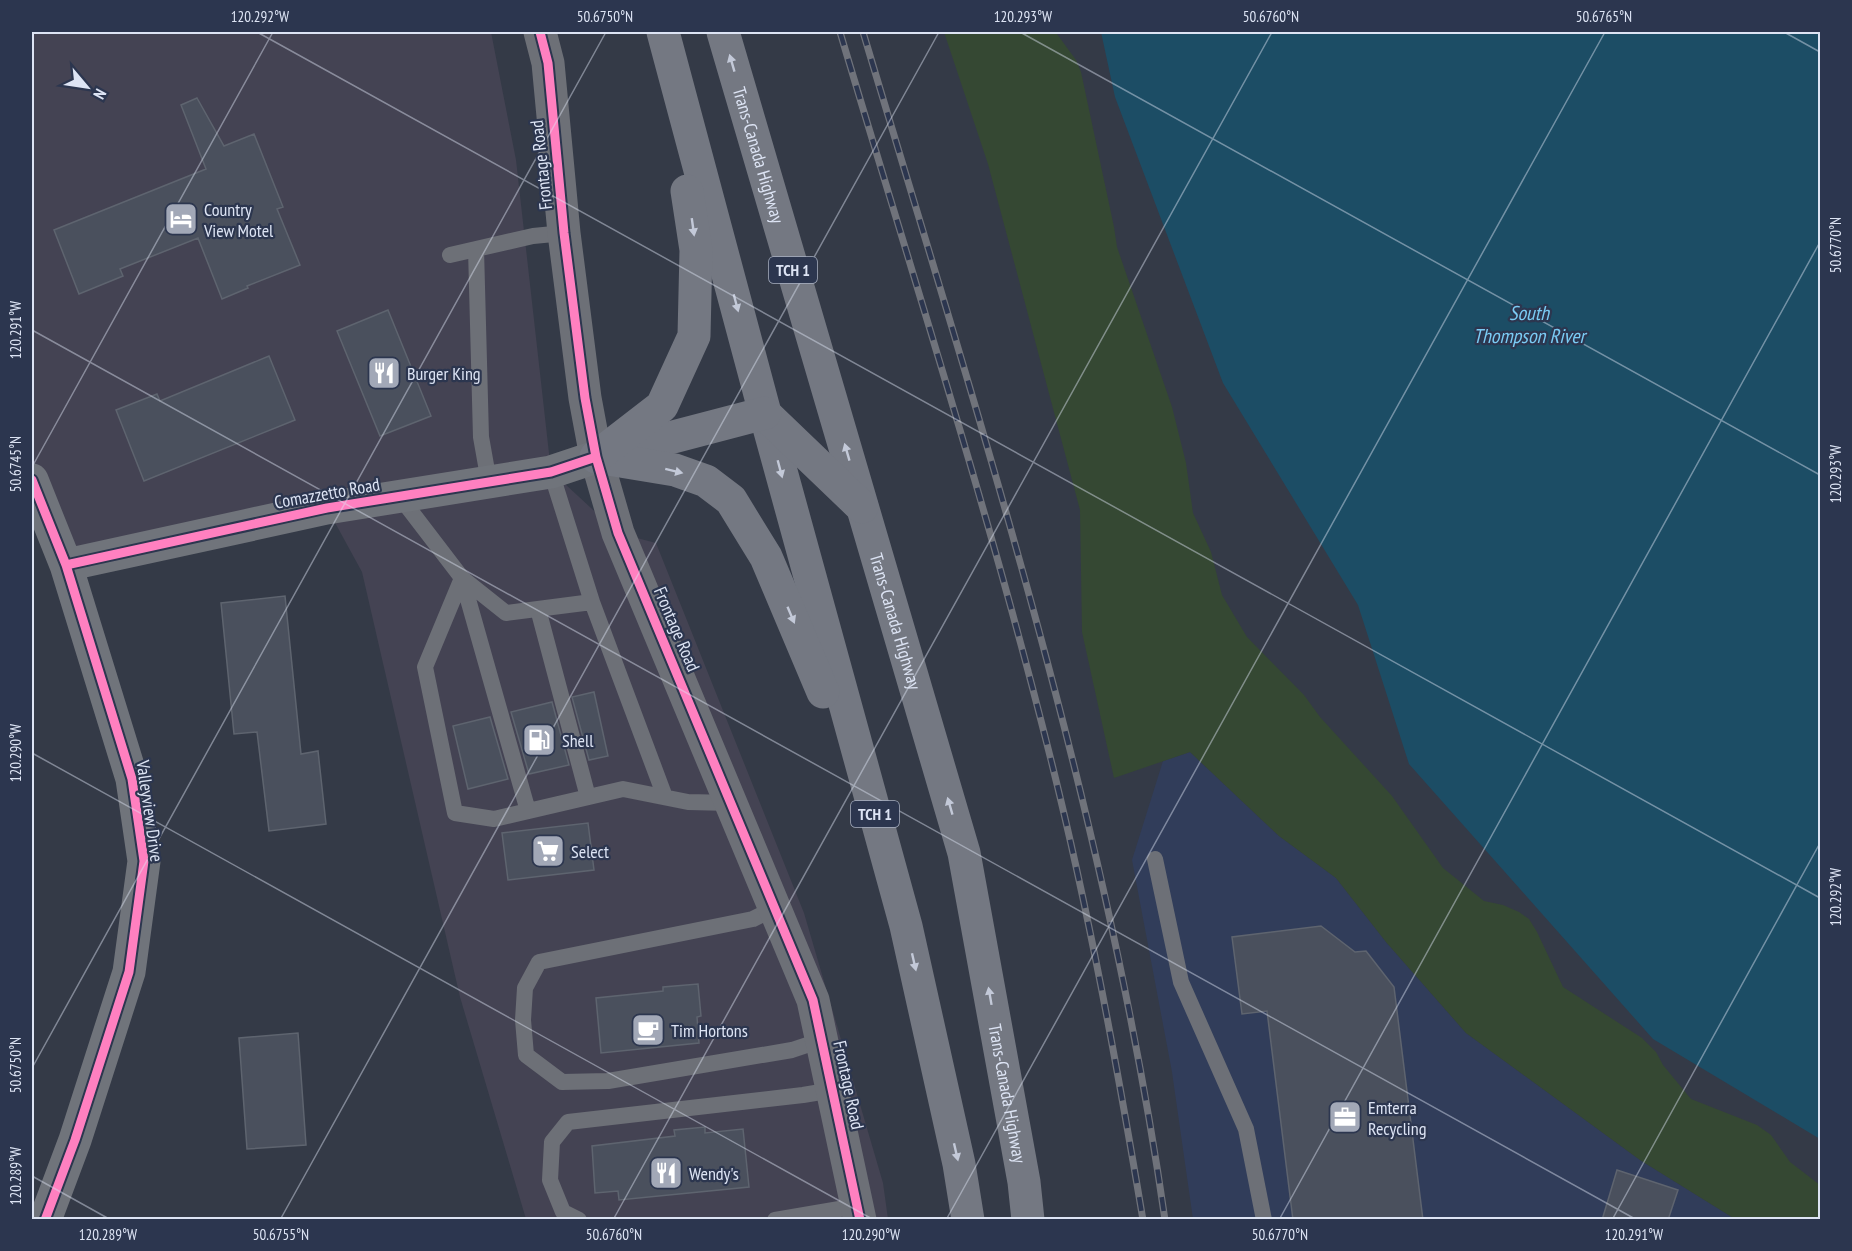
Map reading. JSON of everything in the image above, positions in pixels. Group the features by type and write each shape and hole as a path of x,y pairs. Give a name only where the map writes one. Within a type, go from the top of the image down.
{"highway":[{"name":"Trans-Canada Highway","path":"723,32 964,853 1024,1182 1028,1220"},
{"path":"596,457 662,406 694,336 696,250 666,38"},
{"name":"TCH 1","path":"666,38 765,413 906,926 959,1164 968,1220"},
{"path":"596,457 765,413 864,508"},
{"path":"596,457 675,470 706,481 731,500 766,557 820,682 906,926"}],"street":[{"name":"Frontage Road","path":"540,32 548,63 564,233 585,398 596,457 618,532 813,1000 858,1213"},
{"name":"Comazzetto Road","path":"66,565 327,507 551,472 596,457"},
{"name":"Valleyview Drive","path":"32,480 66,565 132,779 144,861 129,972 75,1140 45,1220"}],"lane":[{"path":"450,255 533,236 564,233"},
{"path":"476,249 481,437 489,482"},
{"path":"551,472 592,602 665,797"},
{"path":"400,496 462,578 506,613 592,602"},
{"path":"462,578 425,667 455,813 494,819 623,789 688,802 731,803"},
{"path":"462,578 528,811"},
{"path":"538,609 588,797"},
{"path":"1155,859 1181,982 1246,1129 1264,1220"},
{"path":"775,908 753,919 539,963 525,988 523,1020 526,1055 562,1082 608,1081 792,1050 822,1040"},
{"path":"579,1220 563,1212 550,1180 552,1142 568,1122 833,1090"},
{"path":"775,1220 858,1213"}],"shaded area":[{"path":"32,32 491,32 516,160 551,471 618,533 656,543 804,913 883,1183 888,1219 526,1219 460,997 362,572 327,508 66,565 32,480"},
{"path":"1190,752 1279,836 1336,878 1386,942 1466,1033 1640,1160 1735,1219 1193,1219 1172,1072 1132,860 1163,761"}],"green space":[{"path":"944,32 1058,32 1057,34 1076,60 1081,72 1117,247 1172,407 1186,463 1193,513 1211,552 1222,595 1247,637 1304,695 1320,717 1392,796 1443,868 1484,901 1503,905 1529,919 1563,987 1642,1038 1656,1052 1663,1065 1691,1099 1757,1125 1771,1135 1790,1162 1820,1185 1820,1219 1735,1219 1640,1160 1466,1033 1386,942 1336,878 1279,836 1190,752 1114,778 1082,632 1080,510 988,164"}],"water":[{"name":"South Thompson River","path":"1101,32 1820,32 1820,1139 1653,1039 1409,764 1358,605 1223,383 1115,97"}],"building":[{"name":"Country View Motel","path":"197,98 224,146 254,134 283,207 277,209 300,265 247,286 248,288 222,299 198,238 120,269 123,276 79,294 54,230 206,169 181,105"},
{"name":"Burger King","path":"388,310 431,416 380,436 337,331"},
{"path":"269,356 295,420 144,481 116,410 157,394 160,401"},
{"path":"285,596 301,754 318,751 326,824 269,831 257,732 234,734 221,603"},
{"path":"594,692 608,756 589,760 572,697"},
{"path":"552,702 569,765 529,774 511,712"},
{"path":"490,717 508,779 468,789 453,726"},
{"name":"Select","path":"588,823 594,870 508,880 502,833"},
{"name":"Emterra Recycling","path":"1321,926 1355,952 1366,951 1394,987 1423,1220 1293,1220 1267,1011 1242,1014 1232,937"},
{"name":"Tim Hortons","path":"698,984 701,1016 697,1017 699,1043 601,1053 596,998 663,991 663,987"},
{"path":"298,1033 306,1145 247,1149 239,1038"},
{"name":"Wendy's","path":"705,1127 705,1133 743,1129 749,1187 619,1200 618,1191 595,1193 592,1146 675,1136 674,1130"},
{"path":"1617,1170 1678,1190 1668,1220 1602,1220"}],"railway":[{"path":"840,32 950,395 1051,760 1102,989 1143,1220"},
{"path":"863,32 995,473 1075,769 1110,918 1140,1068 1165,1220"}],"cycle path":[{"path":"540,32 548,63 564,233 585,398 596,457 618,533 813,1000 860,1220"},
{"path":"66,565 327,508 551,472 596,457"},
{"path":"32,480 66,565 132,779 144,861 129,972 75,1140 45,1220"}],"place":[{"name":"Country View Motel","path":"181,219"},
{"name":"Burger King","path":"384,373"},
{"name":"Shell","path":"539,740"},
{"name":"Select","path":"548,851"},
{"name":"Tim Hortons","path":"648,1030"},
{"name":"Emterra Recycling","path":"1345,1117"},
{"name":"Wendy's","path":"666,1173"}]}
